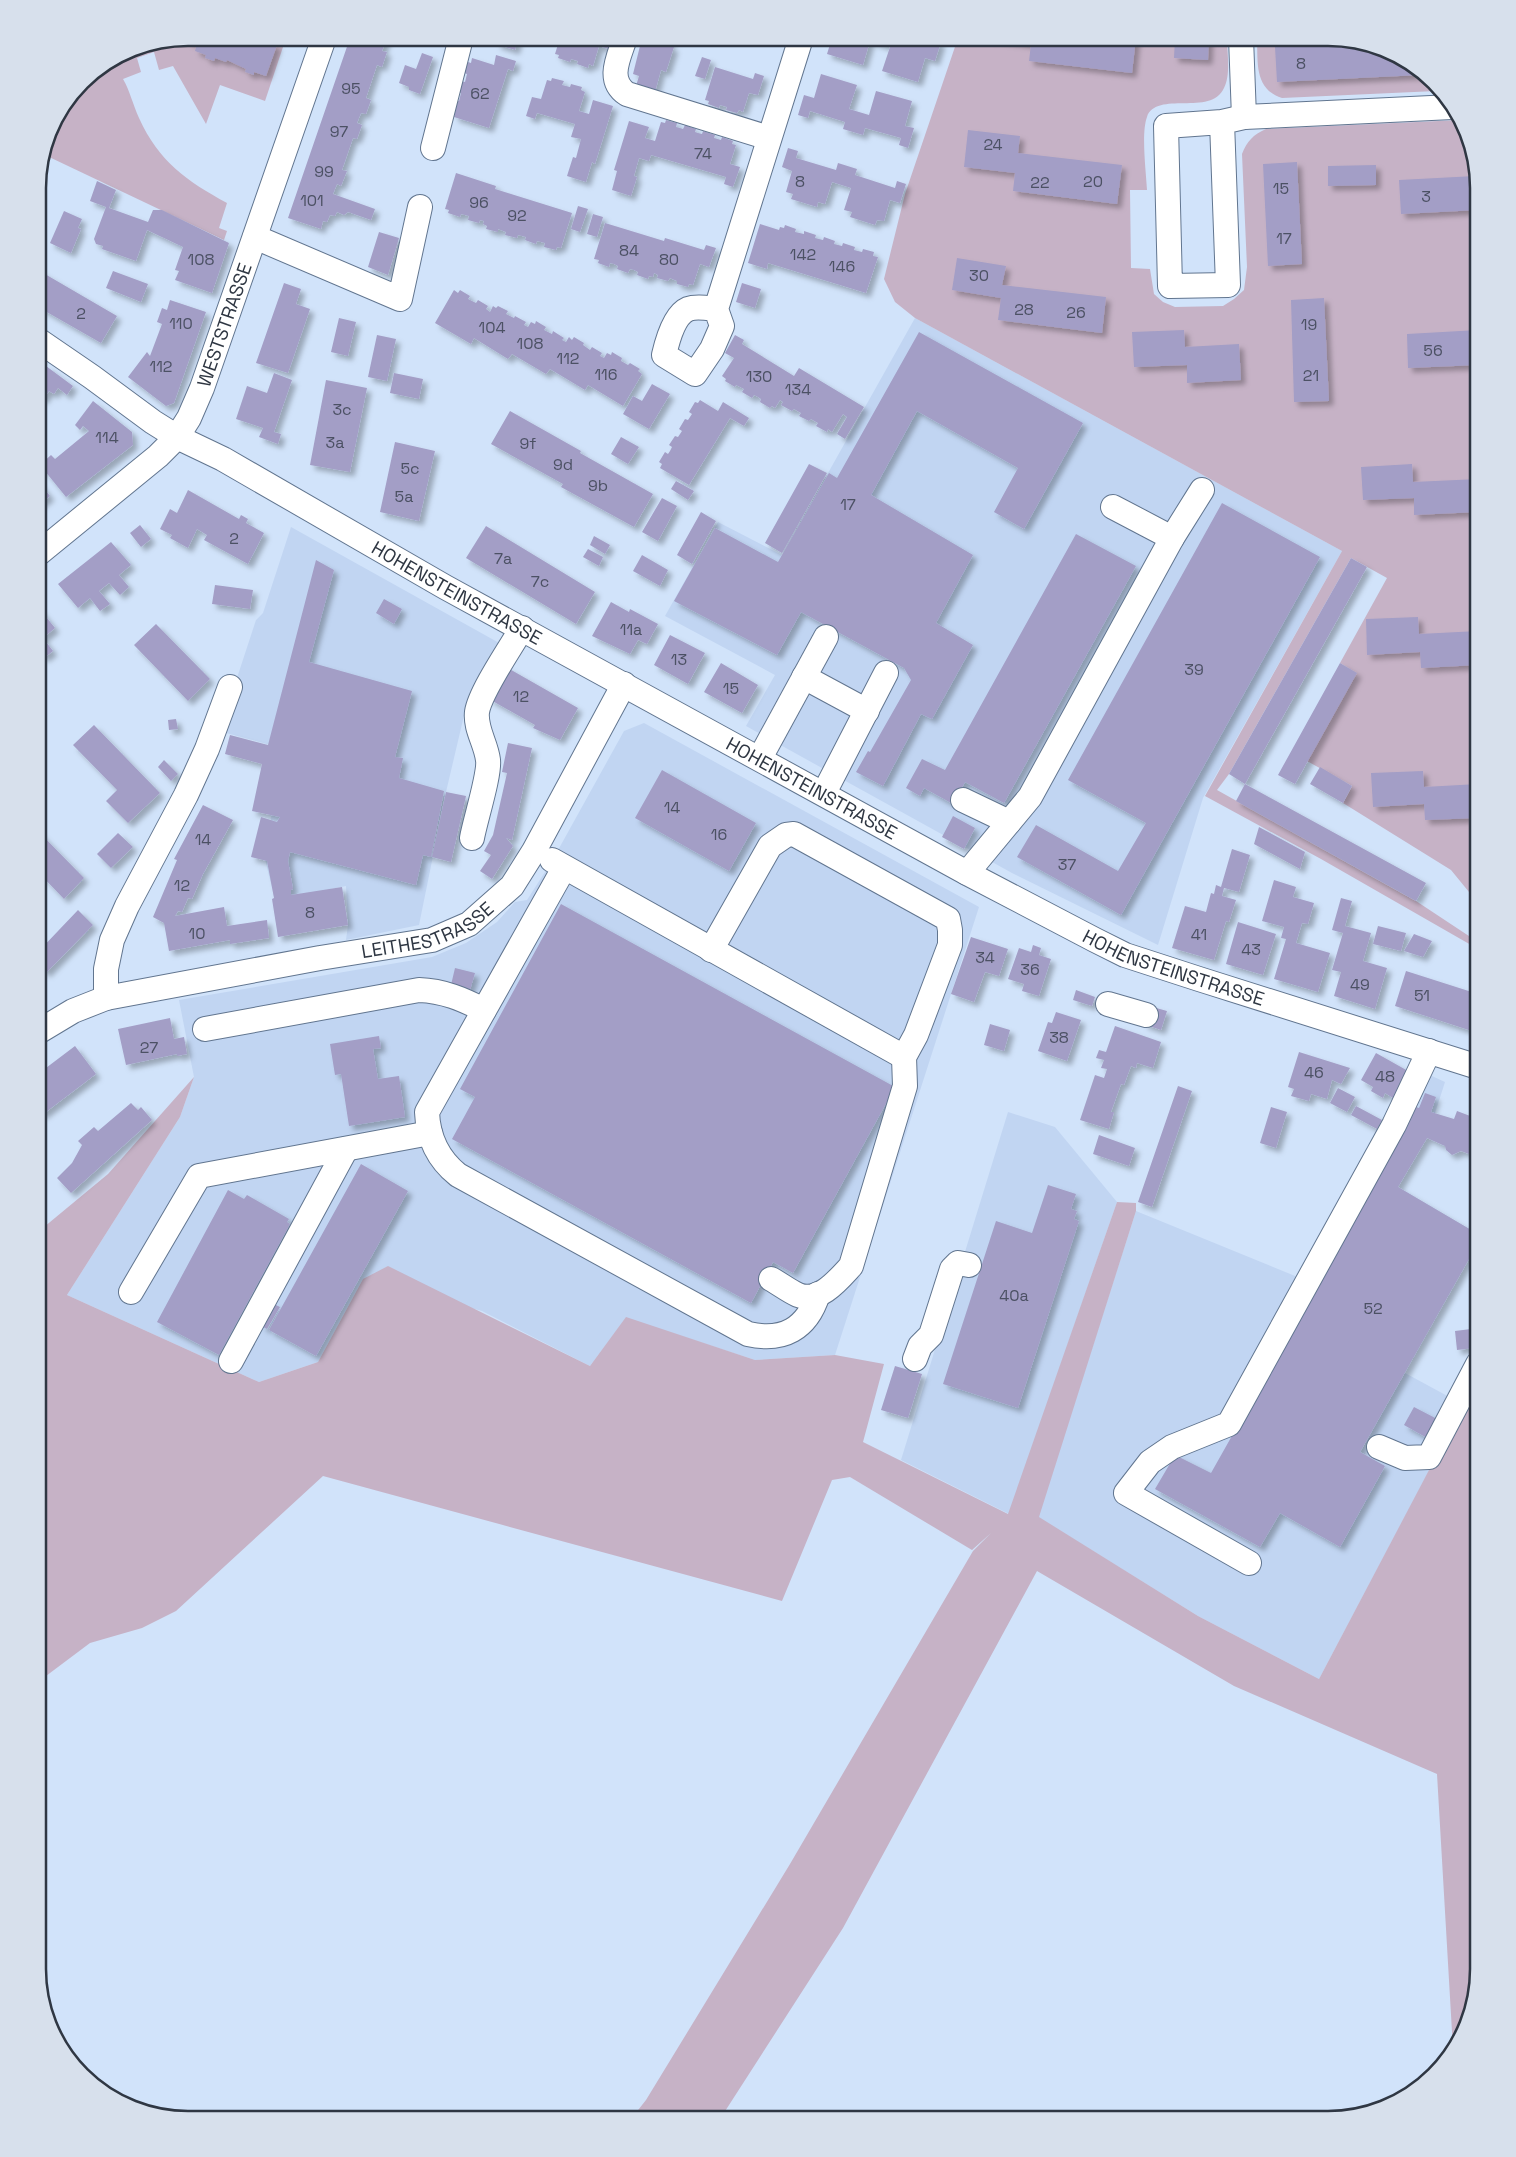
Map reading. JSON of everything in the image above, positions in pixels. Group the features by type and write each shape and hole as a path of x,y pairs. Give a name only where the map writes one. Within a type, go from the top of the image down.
{"street":[{"name":"WESTSTRASSE","path":"47,547 158,456 189,418 200,394 321,47"},
{"path":"433,148 459,47"},
{"path":"622,47 614,74 621,90 627,94 769,138"},
{"path":"716,309 799,47"},
{"path":"1240,47 1233,120 1228,285 1170,286 1166,126 1233,120 1444,107"},
{"path":"255,237 400,299 420,207"},
{"name":"HOHENSTEINSTRASSE","path":"47,346 153,422 176,436 223,458 444,587 760,758 967,873 1125,955 1470,1064"},
{"path":"967,873 1030,797 1172,538 1202,490"},
{"path":"1113,507 1172,538"},
{"path":"472,838 488,762 485,746 477,726 477,711 483,696 522,628"},
{"path":"760,758 826,637"},
{"path":"824,793 886,674"},
{"path":"804,676 866,711"},
{"name":"LEITHESTRASSE","path":"47,1027 73,1011 106,998 320,958 432,940 469,924 512,886 534,851 624,684"},
{"path":"106,998 106,969 112,940 127,906 186,795 207,749 230,687"},
{"path":"963,800 1010,822"},
{"path":"711,950 770,846 786,835 794,834 948,919 950,945 916,1036 904,1057 905,1086 851,1266 834,1285 809,1297 800,1296 771,1278"},
{"path":"534,851 904,1057"},
{"path":"564,868 427,1112 433,1144 447,1166 458,1175 748,1334 762,1337 779,1336 792,1331 813,1311 818,1294"},
{"path":"205,1030 419,990 454,995 484,1010"},
{"path":"1108,1004 1146,1015"},
{"path":"1249,1564 1126,1493 1150,1462 1172,1447 1229,1424 1394,1125 1429,1050"},
{"path":"131,1292 198,1176 430,1133"},
{"path":"232,1361 346,1149"},
{"path":"915,1360 920,1346 931,1335 952,1269 958,1263 969,1265"},
{"path":"1379,1447 1405,1458 1429,1457 1470,1379"}],"shaded area":[{"path":"179,47 283,47 265,101 220,85 206,124 173,66 159,70 154,52 137,58 141,72 123,79 139,118 156,147 165,158 175,169 199,187 227,203 219,228 227,231 224,240 50,157 57,134 70,110 88,88 117,65 143,54"},
{"path":"955,47 1227,47 1226,82 1224,88 1217,96 1208,101 1161,105 1152,109 1145,124 1144,142 1147,190 1130,190 1131,268 1150,269 1154,294 1163,302 1175,307 1223,306 1244,290 1247,267 1242,154 1248,142 1257,134 1266,129 1453,120 1465,152 1469,170 1470,189 1470,893 1451,870 1343,803 1352,786 1307,761 1356,673 1340,663 1387,578 1351,558 1229,774 1217,790 1416,901 1470,937 1470,944 1321,859 1205,796 1342,551 915,318 895,302 884,279 905,194"},
{"path":"1257,47 1337,47 1355,49 1390,61 1406,70 1431,91 1282,98 1266,88 1259,74"},
{"path":"915,318 1342,551 1203,798 1158,945 1012,873 746,726 775,675 665,616 718,522 782,555"},
{"path":"291,527 501,644 466,707 446,792 419,925 346,940 348,925 346,886 275,900 265,859 271,817 289,750 226,733 241,689 234,687 256,620 263,613"},
{"path":"644,723 979,907 835,1355 755,1360 626,1318 590,1366 482,1311 363,1279 318,1362 259,1382 67,1295 180,1117 194,1077 179,1000 432,957 466,943 497,922 515,902 527,900 552,861 624,731"},
{"path":"1410,1066 1445,1082 1427,1138 1398,1187 1470,1229 1470,1257 1405,1373 1464,1405 1319,1679 1198,1616 1038,1517 1136,1211 1300,1278"},
{"path":"194,1077 180,1117 67,1295 259,1382 318,1362 363,1279 388,1266 590,1366 626,1317 755,1360 835,1355 884,1364 863,1442 1008,1514 1117,1202 1136,1203 1136,1211 1039,1517 1198,1616 1319,1679 1470,1392 1470,1968 1469,1987 1465,2005 1452,2037 1437,1774 1234,1686 1037,1571 843,1928 725,2110 638,2110 646,2100 790,1864 973,1551 991,1533 972,1550 850,1477 832,1480 782,1601 323,1476 176,1611 142,1628 90,1643 46,1676 46,1225 108,1174"},
{"path":"1008,1112 1055,1127 1117,1202 1009,1514 901,1460"}],"building":[{"path":"196,47 276,47 266,76 254,72 254,75 245,72 246,69 227,60 226,62 215,58 214,61 205,58 206,55 195,51"},
{"path":"347,47 384,47 382,51 387,52 382,67 377,65 366,98 371,100 366,114 361,113 357,123 362,125 357,139 353,138 342,170 347,171 341,186 337,184 333,194 375,209 371,220 348,212 344,215 337,212 335,216 330,215 327,222 323,221 321,229 288,218"},
{"path":"557,47 599,47 593,66 589,64 588,68 577,64 578,61 571,59 570,62 558,58 559,55 555,54"},
{"path":"640,47 674,47 666,72 661,70 655,92 636,86 639,76 633,74"},
{"path":"829,47 868,47 863,65 827,54"},
{"path":"890,47 939,47 935,61 925,58 918,82 882,71"},
{"path":"1031,47 1135,47 1132,73 1029,61"},
{"path":"1175,47 1209,47 1208,60 1174,58"},
{"path":"1275,47 1337,47 1355,49 1390,61 1413,75 1277,82"},
{"path":"422,53 433,57 420,94 409,90 409,87 399,83 405,65 416,69"},
{"path":"496,55 516,61 513,71 508,69 489,128 454,117 455,113 452,112 455,100 459,101 461,93 458,92 461,81 465,82 467,74 464,73 468,62 471,63 472,58 494,65"},
{"path":"702,57 711,60 705,79 695,76"},
{"path":"715,67 753,79 755,73 764,76 758,95 749,93 743,112 739,110 737,113 726,110 727,107 720,105 719,108 708,104 709,101 705,100"},
{"path":"821,74 857,85 849,109 869,115 876,91 912,101 905,126 914,128 908,148 899,145 901,138 865,128 863,135 843,129 845,122 810,111 808,118 798,115 804,95 814,98"},
{"path":"552,78 564,81 562,85 570,87 571,84 582,87 581,90 585,92 579,111 589,114 593,100 613,106 595,164 592,162 586,182 567,176 573,157 576,158 581,139 571,137 575,124 537,113 535,119 526,116 532,97 541,99 547,80 551,81"},
{"path":"666,120 677,123 676,127 683,129 685,125 696,129 695,132 698,133 702,134 703,131 715,135 714,138 721,140 722,137 733,141 732,144 736,145 730,164 740,167 733,187 724,184 726,177 651,155 649,161 639,158 634,176 637,177 631,196 612,190 617,171 614,170 629,121 649,127 645,138 655,141 661,122 665,123"},
{"path":"968,130 1020,136 1018,153 1122,165 1117,204 1013,191 1015,173 964,167"},
{"path":"788,148 798,151 796,158 836,170 838,163 857,169 855,175 895,188 897,181 906,184 900,203 890,200 884,221 877,220 875,225 850,217 852,212 844,210 851,188 832,182 825,204 818,202 817,207 791,199 793,194 786,192 792,171 782,167"},
{"path":"1297,162 1302,264 1268,266 1263,164"},
{"path":"1376,165 1376,185 1328,186 1328,166"},
{"path":"456,173 496,186 495,189 572,213 561,248 557,247 556,250 544,247 545,243 537,241 536,244 525,240 526,237 518,235 517,238 505,235 506,232 498,229 498,232 486,229 487,226 483,224 484,221 480,220 479,223 468,220 469,216 461,214 460,217 448,213 449,210 445,209"},
{"path":"1469,176 1470,210 1401,214 1399,180"},
{"path":"97,181 116,190 109,208 148,222 153,210 162,210 229,243 212,293 175,280 179,271 175,270 183,247 147,230 136,261 102,249 103,246 96,244 94,239 106,207 90,201"},
{"path":"578,206 588,209 580,232 571,229"},
{"path":"64,211 82,219 78,228 81,229 71,253 50,243"},
{"path":"593,214 603,217 597,237 587,234"},
{"path":"605,223 664,241 665,238 704,250 706,245 716,248 709,267 700,264 693,285 689,284 688,287 677,284 677,281 670,278 668,281 657,278 658,275 654,273 653,277 649,276 648,279 637,275 638,272 634,270 630,269 628,273 617,269 618,266 614,264 610,263 609,267 598,263 599,260 594,259"},
{"path":"760,224 779,230 780,227 784,228 785,225 796,229 795,232 804,234 804,231 816,235 815,238 823,240 824,237 835,241 834,244 842,246 843,243 855,247 854,250 862,252 863,249 874,252 873,256 878,257 866,293 768,263 767,269 748,263"},
{"path":"379,232 399,238 388,275 368,267"},
{"path":"957,258 1006,266 1002,285 1106,297 1102,333 998,320 1001,298 952,290"},
{"path":"113,271 148,284 141,302 106,288"},
{"path":"47,275 117,316 101,343 47,312"},
{"path":"284,283 301,289 296,304 310,309 288,373 256,363"},
{"path":"742,283 761,289 755,308 736,302"},
{"path":"454,290 458,293 460,290 470,296 468,299 476,303 478,300 488,306 486,309 490,312 493,306 496,308 498,306 508,311 506,314 526,322 524,325 528,327 531,322 535,324 536,321 546,327 544,330 552,334 553,331 564,338 562,340 566,342 569,337 572,340 574,337 584,343 583,345 590,350 592,347 602,353 600,356 604,358 607,353 611,355 612,352 622,358 621,361 628,365 630,363 640,369 638,371 642,374 623,406 588,385 585,390 550,369 546,374 512,354 508,359 474,338 471,344 435,323"},
{"path":"1324,298 1329,401 1294,402 1291,300"},
{"path":"170,300 206,312 174,403 166,406 128,377 147,352 150,356 162,324 157,322 162,308 167,310"},
{"path":"339,318 356,322 348,356 331,352"},
{"path":"1184,330 1185,347 1239,344 1241,380 1187,383 1187,365 1134,367 1132,332"},
{"path":"1470,330 1470,365 1408,368 1407,334"},
{"path":"919,332 1083,423 1024,529 994,512 1018,468 917,411 871,495 973,555 936,623 973,645 932,719 921,714 883,786 856,772 868,751 870,752 911,680 904,668 801,612 777,655 674,601 715,528 778,562 829,473 837,478"},
{"path":"377,335 396,339 387,381 368,377"},
{"path":"735,335 744,340 742,344 794,376 799,368 864,407 845,439 837,434 847,417 843,414 832,432 828,429 827,432 816,426 818,423 811,419 809,421 799,416 801,413 781,405 783,402 780,400 775,408 772,406 770,408 760,402 761,399 758,397 754,395 752,398 742,392 744,389 736,385 735,387 725,381 726,379 722,376 734,358 725,353"},
{"path":"47,367 73,386 67,395 58,388 54,394 49,391 47,394"},
{"path":"274,373 292,380 274,432 281,434 278,444 259,437 263,428 236,419 247,386 267,393"},
{"path":"394,373 423,379 419,399 390,393"},
{"path":"326,380 367,388 350,472 310,465"},
{"path":"652,384 670,394 649,429 623,414 633,396 642,401"},
{"path":"700,400 718,411 723,402 749,418 744,426 730,418 689,485 660,468 662,464 659,462 665,452 668,454 670,451 672,447 669,445 675,436 678,437 682,431 679,429 685,419 688,420 692,414 689,412 695,402 698,403"},
{"path":"93,401 132,432 133,445 66,497 47,473 47,459 51,455 55,459 89,431 83,426 80,430 75,425"},
{"path":"510,411 653,494 634,527 561,487 563,484 491,444"},
{"path":"621,437 639,447 628,464 611,454"},
{"path":"395,442 435,451 419,521 380,512"},
{"path":"809,464 827,473 782,553 765,543"},
{"path":"1412,464 1413,482 1470,479 1470,512 1414,515 1414,498 1363,500 1361,467"},
{"path":"676,481 694,491 688,500 671,489"},
{"path":"188,490 239,519 241,515 248,519 246,523 264,533 248,564 204,540 207,535 197,529 188,548 170,538 172,535 160,529 170,509 177,513"},
{"path":"662,498 677,506 658,541 642,532"},
{"path":"1222,503 1320,557 1121,915 1017,857 1036,825 1118,871 1146,823 1068,780"},
{"path":"701,512 716,521 692,564 677,555"},
{"path":"140,525 151,539 141,547 130,533"},
{"path":"486,526 595,592 576,624 466,558"},
{"path":"1076,534 1136,566 1004,803 965,782 953,804 924,788 920,796 906,788 922,759 945,770"},
{"path":"594,536 610,545 605,554 590,545"},
{"path":"111,542 131,565 119,575 129,587 120,595 109,583 99,591 110,604 100,611 90,598 78,608 58,584"},
{"path":"588,549 603,557 599,566 583,557"},
{"path":"642,555 668,570 660,586 633,571"},
{"path":"1351,558 1367,567 1245,784 1229,774"},
{"path":"316,560 334,570 309,662 412,691 395,757 403,758 399,778 444,791 431,857 423,855 416,885 290,852 288,861 293,889 291,890 291,895 342,887 348,925 278,937 272,899 274,898 267,861 251,857 261,817 277,822 280,817 252,811 262,764 225,754 230,735 268,745"},
{"path":"215,585 253,590 250,609 212,604"},
{"path":"384,599 402,609 394,624 376,613"},
{"path":"611,602 629,612 630,609 658,624 647,644 638,640 630,654 592,636"},
{"path":"1418,617 1419,634 1470,631 1470,665 1421,668 1420,652 1367,655 1366,619"},
{"path":"47,618 55,628 47,635"},
{"path":"156,624 210,679 188,701 134,645"},
{"path":"670,635 705,653 688,684 654,665"},
{"path":"47,643 53,651 47,656"},
{"path":"721,663 758,685 742,713 704,692"},
{"path":"1340,663 1357,673 1295,784 1278,775"},
{"path":"506,667 578,708 560,740 533,728 535,725 489,699"},
{"path":"176,719 178,729 169,730 168,720"},
{"path":"94,725 160,793 128,823 106,801 117,790 73,745"},
{"path":"508,743 532,748 512,840 506,838 513,846 492,879 480,871 491,855 484,851 493,835 507,773 502,772"},
{"path":"164,760 178,774 171,781 158,767"},
{"path":"1320,767 1352,786 1343,803 1310,784"},
{"path":"662,770 756,823 729,871 635,818"},
{"path":"1423,771 1424,787 1470,784 1470,818 1425,820 1424,804 1373,807 1371,773"},
{"path":"1245,784 1426,883 1416,901 1236,801"},
{"path":"446,792 466,796 451,862 432,857"},
{"path":"203,805 233,820 203,874 192,899 188,898 182,912 178,911 175,916 224,907 227,926 267,920 269,938 230,944 230,940 169,951 164,923 153,917 177,860 174,859"},
{"path":"953,816 975,828 964,849 942,837"},
{"path":"1259,827 1305,852 1300,869 1254,844"},
{"path":"118,833 133,847 111,868 97,854"},
{"path":"47,840 84,878 64,899 47,881"},
{"path":"1232,849 1250,855 1239,892 1224,888 1222,896 1236,900 1229,922 1226,921 1214,960 1172,948 1185,906 1206,912 1211,893 1214,894 1216,885 1221,887"},
{"path":"1274,880 1296,887 1293,897 1314,903 1308,924 1302,923 1296,943 1330,953 1318,992 1274,979 1286,939 1281,938 1284,927 1262,921"},
{"path":"1341,898 1352,901 1345,926 1371,933 1363,961 1387,968 1375,1009 1334,996 1341,972 1332,970 1343,933 1332,930"},
{"path":"561,904 895,1087 793,1273 773,1262 751,1303 452,1139 475,1097 460,1089"},
{"path":"78,910 93,925 47,972 47,943"},
{"path":"1238,922 1276,934 1263,975 1226,964"},
{"path":"1378,926 1406,933 1401,951 1373,944"},
{"path":"1414,934 1432,941 1423,957 1404,951"},
{"path":"971,937 1008,949 999,976 985,972 974,1002 951,994"},
{"path":"1033,945 1041,948 1039,955 1051,959 1039,996 1022,991 1024,984 1008,979 1019,948 1031,952"},
{"path":"455,968 475,973 470,990 451,985"},
{"path":"1406,971 1470,991 1470,1030 1395,1006"},
{"path":"1076,990 1095,997 1092,1006 1073,1000"},
{"path":"1149,1006 1167,1011 1161,1030 1143,1024"},
{"path":"1056,1012 1081,1020 1067,1061 1038,1051 1048,1022 1052,1023"},
{"path":"170,1018 174,1039 184,1037 187,1054 177,1056 177,1054 126,1065 118,1029"},
{"path":"990,1024 1010,1030 1004,1051 984,1045"},
{"path":"1115,1026 1161,1042 1153,1068 1137,1063 1136,1068 1131,1066 1124,1085 1121,1084 1111,1112 1114,1112 1109,1129 1080,1120 1095,1075 1104,1078 1107,1069 1101,1068 1104,1060 1096,1058 1099,1050 1106,1052"},
{"path":"379,1036 381,1048 373,1049 378,1079 399,1076 405,1117 349,1126 341,1074 335,1075 330,1044"},
{"path":"75,1046 96,1074 46,1112 47,1068"},
{"path":"1299,1052 1350,1068 1341,1084 1332,1080 1327,1099 1311,1094 1309,1101 1291,1096 1294,1089 1288,1087"},
{"path":"1376,1053 1408,1071 1393,1098 1385,1093 1383,1098 1371,1091 1373,1087 1361,1080"},
{"path":"1178,1086 1192,1091 1152,1207 1138,1202"},
{"path":"1338,1088 1355,1097 1347,1112 1330,1103"},
{"path":"1425,1093 1436,1097 1431,1112 1454,1119 1457,1111 1470,1116 1470,1154 1461,1151 1452,1155 1446,1150 1445,1146 1427,1138 1398,1187 1470,1229 1470,1257 1360,1452 1385,1466 1340,1547 1280,1513 1260,1547 1155,1489 1175,1455 1211,1473 1405,1129 1413,1106 1419,1108"},
{"path":"131,1103 138,1110 141,1107 152,1120 71,1193 57,1178 72,1163 82,1145 78,1141 94,1127 98,1131"},
{"path":"1356,1106 1382,1120 1377,1129 1351,1115"},
{"path":"1271,1107 1287,1112 1276,1148 1260,1143"},
{"path":"1099,1135 1135,1148 1129,1166 1093,1154"},
{"path":"361,1164 408,1191 316,1356 269,1330"},
{"path":"1048,1185 1076,1194 1071,1209 1077,1211 1074,1219 1079,1221 1018,1408 943,1384 996,1221 1032,1233"},
{"path":"228,1190 244,1199 247,1195 289,1219 287,1222 290,1224 219,1355 157,1322"},
{"path":"274,1304 280,1307 267,1329 261,1326"},
{"path":"1470,1329 1470,1348 1457,1350 1455,1331"},
{"path":"895,1366 922,1374 908,1418 881,1410"},
{"path":"1414,1407 1439,1420 1429,1439 1404,1425"}]}
